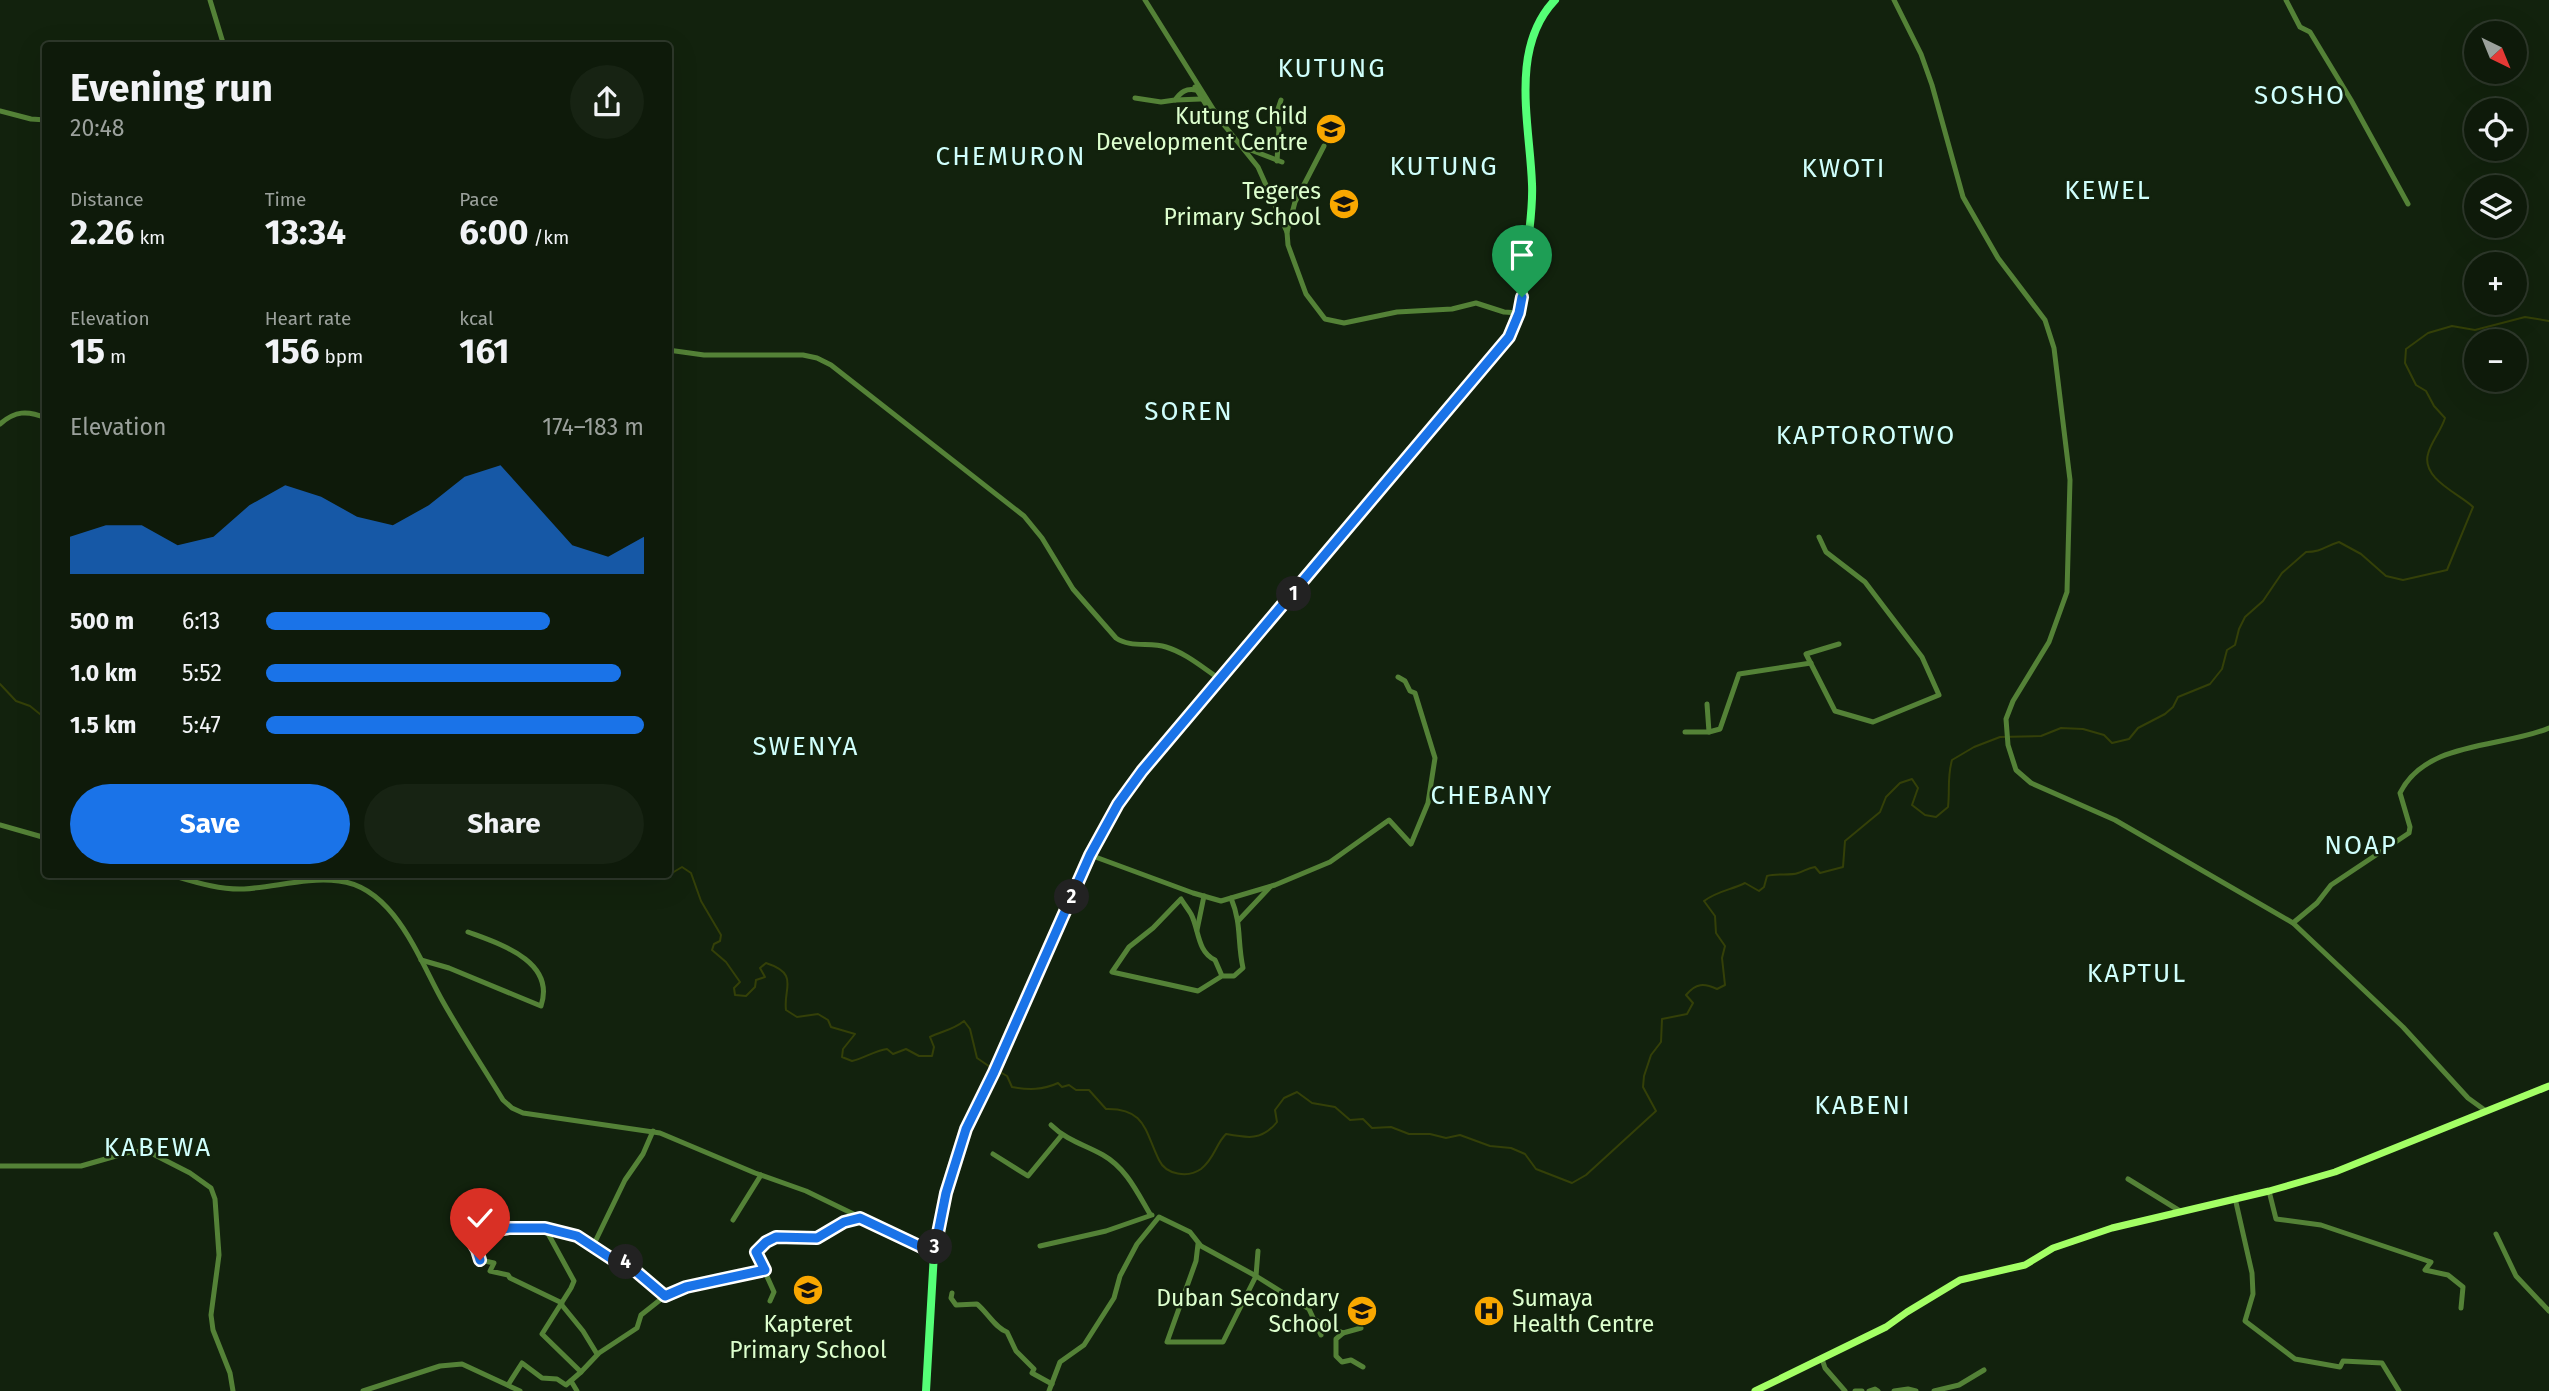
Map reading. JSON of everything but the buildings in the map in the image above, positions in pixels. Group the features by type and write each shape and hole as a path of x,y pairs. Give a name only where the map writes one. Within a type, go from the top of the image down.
{"main road":[{"path":"926,1391 934,1253 956,1157 966,1129 1090,855 1118,804 1142,771 1509,337 1519,313 1532,197 1526,66 1531,40 1543,15 1555,0"}],"street":[{"path":"210,0 223,42"},
{"path":"1145,0 1225,128 1241,146 1280,161 1279,129 1275,118 1281,100"},
{"path":"1894,0 1921,54 1965,200 1998,258 2045,320 2054,348 2070,480 2067,592 2049,642 2013,701 2005,726 2016,770 2031,783 2115,820 2293,923 2403,1027 2468,1098 2486,1111"},
{"path":"2286,0 2300,27 2309,33 2344,89 2408,204"},
{"path":"1180,57 1201,99 1264,177 1287,232 1288,245 1306,294 1316,310 1330,321 1344,323 1397,312 1452,309 1475,303 1504,312 1519,313"},
{"path":"1175,100 1188,89 1196,90"},
{"path":"1135,98 1161,102 1201,99"},
{"path":"0,111 42,120"},
{"path":"1287,232 1295,202 1324,146"},
{"path":"672,351 704,355 803,355 824,361 1024,516 1042,538 1073,589 1119,641 1169,648 1220,679"},
{"path":"0,424 19,412 42,417"},
{"path":"1819,537 1826,552 1865,582 1922,657 1939,695 1873,722 1835,711 1806,654 1839,644"},
{"path":"1685,732 1720,729 1739,674 1811,663"},
{"path":"1090,855 1221,901 1269,887 1331,862 1389,820 1411,844 1428,803 1435,758 1415,693 1398,677"},
{"path":"1707,704 1709,732"},
{"path":"2293,923 2317,903 2331,886 2409,833 2410,827 2400,793 2418,771 2460,749 2549,728"},
{"path":"0,825 42,837"},
{"path":"183,878 225,889 324,880 355,884 377,899 411,939 465,1038 503,1100 512,1108 523,1113 653,1131 806,1191 934,1253"},
{"path":"1239,920 1269,887"},
{"path":"1197,930 1204,896"},
{"path":"1222,976 1214,960 1208,957 1198,941 1191,914 1181,899 1153,928 1129,947 1112,972 1198,991 1222,976 1234,976 1243,968 1238,944 1239,920 1231,898"},
{"path":"421,960 449,968 541,1006 544,988 532,964 513,949 468,932"},
{"path":"1755,1391 1886,1327 1960,1280 2025,1265 2053,1248 2112,1228 2269,1191 2356,1165 2549,1087"},
{"path":"1051,1125 1061,1136 1105,1157 1128,1176 1150,1214"},
{"path":"593,1247 620,1190 643,1154 653,1131"},
{"path":"993,1154 1028,1176 1061,1136"},
{"path":"0,1166 81,1166 131,1152 147,1151 190,1173 211,1188 215,1199 219,1255 211,1315 216,1338 230,1373 233,1391"},
{"path":"733,1220 761,1175"},
{"path":"2128,1179 2180,1211"},
{"path":"2269,1191 2276,1219 2321,1225 2431,1262 2426,1270 2448,1275 2463,1287 2461,1308"},
{"path":"2235,1198 2252,1273 2253,1294 2245,1321 2295,1359 2340,1367 2343,1362 2382,1363 2399,1391"},
{"path":"1040,1246 1106,1231 1150,1214 1190,1231 1198,1244 1256,1276 1309,1310 1321,1335"},
{"path":"1049,1391 1060,1362 1084,1345 1114,1298 1120,1276 1138,1244 1159,1217"},
{"path":"770,1301 774,1292 756,1252 766,1242 776,1237 817,1238 844,1222 860,1218"},
{"path":"537,1226 577,1236 612,1259 625,1262 665,1296"},
{"path":"545,1228 509,1228 468,1235 480,1260 494,1264 490,1271 508,1275 561,1304 597,1354"},
{"path":"545,1228 574,1281 542,1334 581,1372"},
{"path":"2496,1234 2516,1276 2549,1311"},
{"path":"1198,1244 1195,1261 1167,1342 1223,1342 1256,1276 1258,1251"},
{"path":"508,1385 522,1363 547,1380 557,1379 566,1385 597,1354 637,1328 641,1315 665,1296 686,1287 765,1270"},
{"path":"952,1293 951,1298 956,1305 977,1304 986,1312 1000,1330 1007,1332 1016,1351 1034,1369 1032,1373 1052,1384"},
{"path":"1313,1319 1343,1333"},
{"path":"1361,1328 1343,1333 1336,1339 1336,1356 1342,1362 1351,1360 1363,1367"},
{"path":"1822,1359 1825,1367 1845,1391"},
{"path":"363,1391 440,1366 462,1364 520,1391"},
{"path":"1934,1391 1959,1385 1984,1370"},
{"path":"570,1381 577,1391"},
{"path":"1855,1391 1863,1391"},
{"path":"1869,1391 1878,1391"},
{"path":"1894,1391 1916,1391"}],"waterway":[{"path":"998,1071 1007,1076 1012,1087 1036,1089 1058,1083 1062,1087 1069,1085 1076,1090 1089,1090 1106,1109 1119,1110 1137,1117 1147,1131 1162,1165 1178,1174 1190,1174 1201,1169 1226,1134 1254,1137 1266,1132 1277,1122 1275,1110 1284,1098 1297,1092 1312,1103 1335,1107 1350,1120 1363,1119 1372,1128 1391,1127 1409,1134 1430,1134 1446,1138 1460,1135 1490,1146 1511,1148 1525,1154 1536,1169 1572,1183 1586,1175 1656,1111 1643,1087 1651,1055 1661,1042 1662,1019 1687,1014 1693,1003 1686,995 1693,988 1704,985 1717,989 1725,985 1722,958 1725,946 1716,933 1715,916 1704,901 1745,883 1759,891 1764,887 1767,876 1795,874 1815,867 1820,873 1843,867 1845,841 1880,812 1886,797 1900,783 1912,779 1918,788 1912,805 1925,815 1936,817 1948,807 1952,760 1974,747 2000,737 2041,736 2061,728 2083,729 2104,735 2112,743 2129,739 2138,728 2165,714 2173,707 2178,697 2210,684 2222,669 2227,650 2235,645 2245,617 2263,601 2282,573 2306,552 2320,550 2339,542 2361,554 2386,576 2403,580 2447,570 2473,507 2443,485 2430,471 2428,454 2445,418 2426,391 2416,385 2405,363 2406,349 2428,333 2452,326 2475,330 2525,317 2549,321"},
{"path":"0,684 16,701 30,706 42,716"},
{"path":"672,873 682,867 691,873 701,901 721,935 720,941 714,944 712,950 726,962 740,982 734,988 735,995 746,996 755,987 756,980 765,977 760,968 766,963 776,967 786,977 786,1010 797,1017 818,1014 828,1020 831,1027 855,1034 843,1049 842,1057 852,1061 887,1049 893,1054 906,1049 919,1056 932,1056 934,1047 930,1037 964,1021 970,1029 977,1058 993,1069"}],"place":[{"name":"Kutung Child Development Centre","path":"1331,129"},
{"name":"Tegeres Primary School","path":"1344,204"},
{"name":"Kapteret Primary School","path":"808,1290"},
{"name":"Duban Secondary School","path":"1362,1311"},
{"name":"Sumaya Health Centre","path":"1489,1311"}],"district":[{"name":"KUTUNG","path":"1332,68"},
{"name":"SOSHO","path":"2300,95"},
{"name":"CHEMURON","path":"1011,156"},
{"name":"KUTUNG","path":"1444,166"},
{"name":"KWOTI","path":"1844,168"},
{"name":"KEWEL","path":"2108,190"},
{"name":"SOREN","path":"1189,411"},
{"name":"KAPTOROTWO","path":"1866,435"},
{"name":"SWENYA","path":"806,746"},
{"name":"CHEBANY","path":"1492,795"},
{"name":"NOAP","path":"2361,845"},
{"name":"KAPTUL","path":"2137,973"},
{"name":"KABENI","path":"1863,1105"},
{"name":"KABEWA","path":"158,1147"}],"route":[{"path":"480,1260 468,1235 509,1228 545,1228 577,1236 612,1259 625,1262 665,1296 678,1289 765,1270 756,1252 759,1247 776,1237 817,1238 844,1222 860,1218 934,1253 946,1193 966,1129 1090,855 1118,804 1142,771 1509,337 1522,297"}]}
